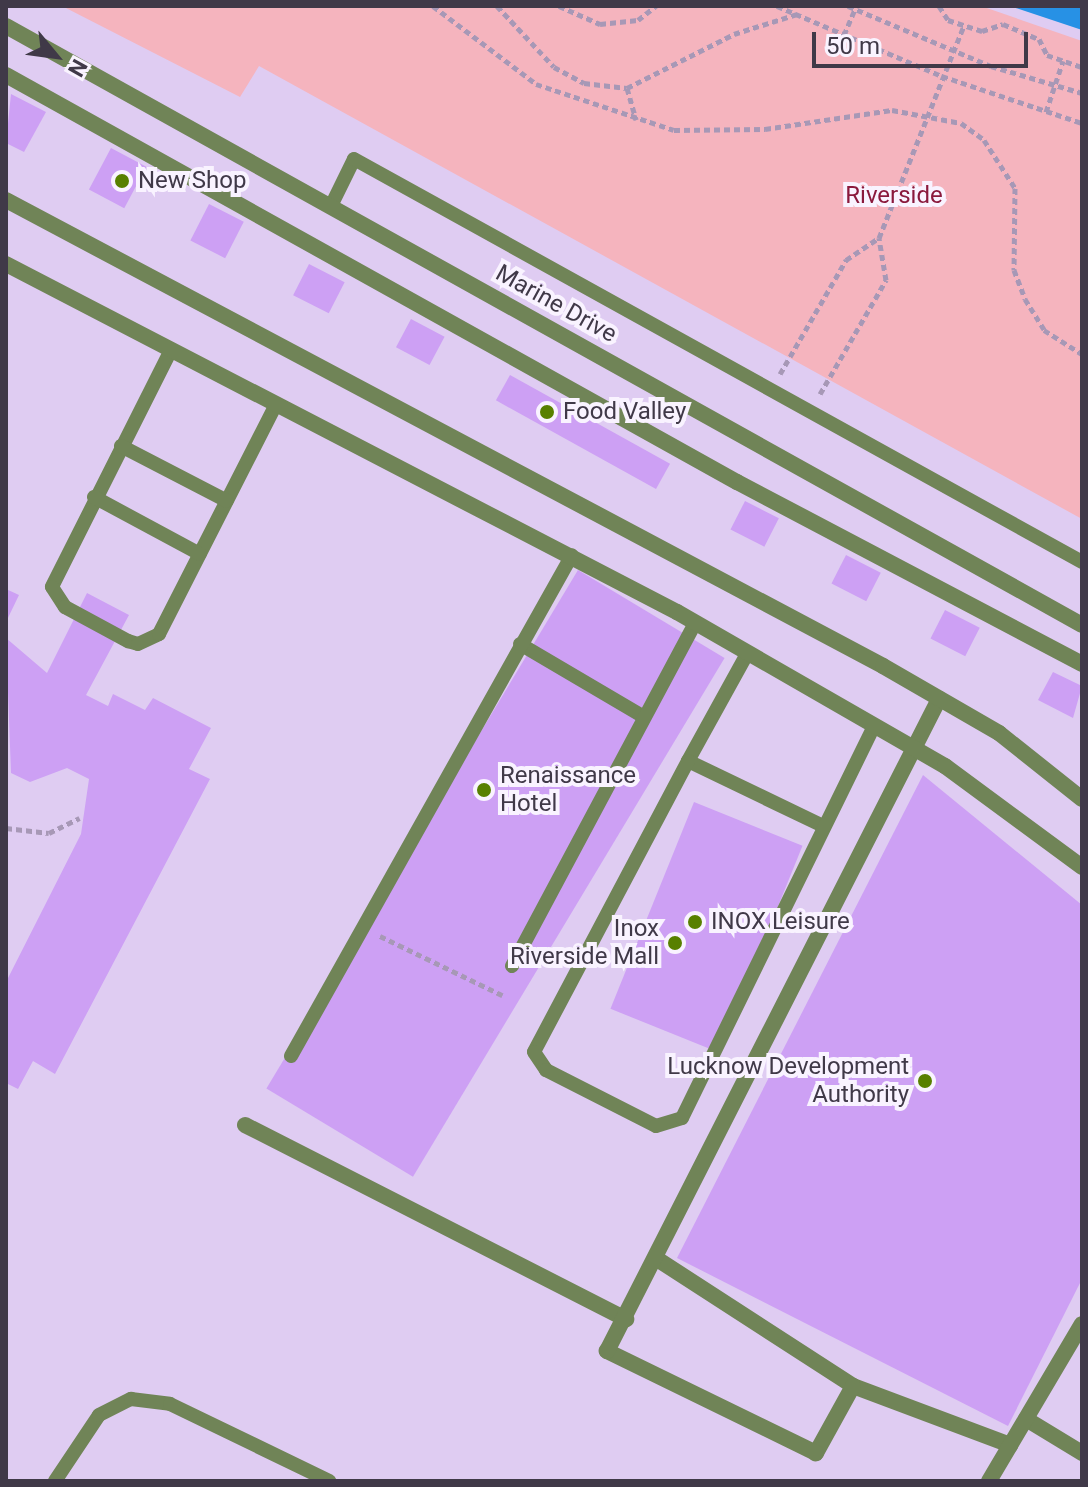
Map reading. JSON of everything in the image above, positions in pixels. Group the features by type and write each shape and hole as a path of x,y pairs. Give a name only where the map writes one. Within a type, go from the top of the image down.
{"street":[{"name":"Marine Drive","path":"6,26 1082,625"},
{"path":"6,75 737,482 1082,664"},
{"path":"6,200 690,559 999,733 1082,799"},
{"path":"6,264 572,555 695,623 914,748 1082,867"},
{"path":"853,1386 816,1453 607,1351 657,1259 939,699"},
{"path":"245,1125 626,1319"},
{"path":"657,1259 853,1386 1010,1445"},
{"path":"989,1481 1082,1324"},
{"path":"1026,1419 1082,1453"}],"lane":[{"path":"331,206 354,159 1082,562"},
{"path":"171,350 94,497 52,587 65,607 128,641 138,644 159,634 276,404"},
{"path":"121,446 227,501"},
{"path":"94,497 200,554"},
{"path":"291,1056 361,926 572,555"},
{"path":"512,966 695,623"},
{"path":"520,644 644,717"},
{"path":"747,654 534,1052 546,1070 656,1126 682,1118 874,726"},
{"path":"688,761 823,826"},
{"path":"55,1481 99,1415 131,1399 170,1404 329,1481"}],"path":[{"path":"433,6 536,84 636,121 730,130 860,112 926,113 961,123 1002,164 1015,188 1014,270 1025,299 1044,330 1082,354"},
{"path":"497,6 554,67 584,83 627,88 734,34 797,14"},
{"path":"559,6 600,24 638,20 656,6"},
{"path":"777,6 942,76 1082,123"},
{"path":"848,6 953,50 1082,93"},
{"path":"939,6 948,20 982,31 1003,24 1039,39 1047,55 1082,67"},
{"path":"844,35 856,8"},
{"path":"809,413 886,280 879,238 926,113 964,25"},
{"path":"1046,112 1063,61"},
{"path":"627,88 636,121"},
{"path":"771,391 846,260 879,238"},
{"path":"6,828 49,833 80,818"},
{"path":"361,926 502,995"}],"green space":[{"name":"Riverside","path":"62,6 981,6 1082,41 1082,519 259,66 240,97"}],"water":[{"path":"1010,6 1082,6 1082,30"}],"building":[{"path":"11,94 46,112 24,152 6,143"},
{"path":"111,148 146,167 124,208 89,189"},
{"path":"209,204 244,222 225,258 190,241"},
{"path":"309,264 345,282 329,313 293,295"},
{"path":"411,319 445,337 430,365 396,347"},
{"path":"510,375 670,464 656,489 496,400"},
{"path":"745,501 779,518 764,547 730,530"},
{"path":"846,555 881,573 866,601 831,584"},
{"path":"578,570 725,658 413,1177 266,1089"},
{"path":"6,589 19,595 6,622"},
{"path":"87,593 129,615 86,695 108,706 113,694 145,710 153,698 211,728 189,769 210,779 55,1074 33,1061 18,1089 6,1083 6,982 81,834 89,779 67,768 30,782 11,773 6,638 47,673"},
{"path":"945,610 980,628 965,656 930,639"},
{"path":"1053,672 1082,686 1073,718 1038,700"},
{"name":"Lucknow Development Authority","path":"923,775 1082,905 1082,1279 1008,1426 677,1258"},
{"name":"INOX Leisure","path":"694,802 802,846 719,1053 610,1009"}],"place":[{"name":"New Shop","path":"122,181"},
{"name":"Food Valley","path":"547,412"},
{"name":"Renaissance Hotel","path":"484,790"},
{"name":"INOX Leisure","path":"695,922"},
{"name":"Inox Riverside Mall","path":"675,943"},
{"name":"Lucknow Development Authority","path":"925,1081"}]}
